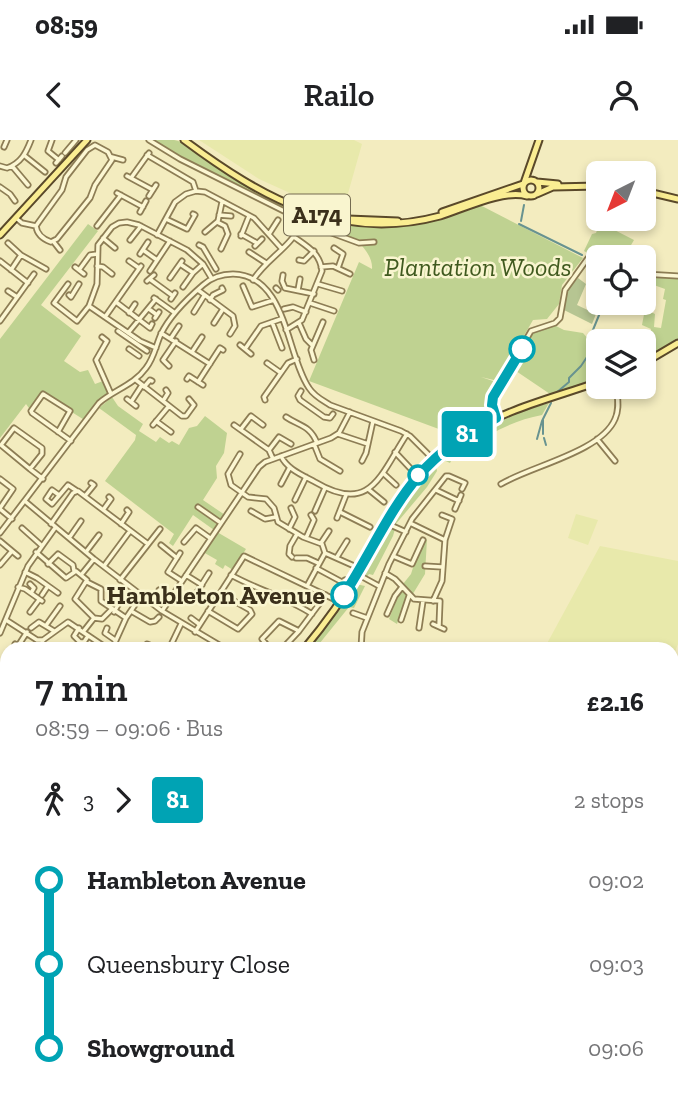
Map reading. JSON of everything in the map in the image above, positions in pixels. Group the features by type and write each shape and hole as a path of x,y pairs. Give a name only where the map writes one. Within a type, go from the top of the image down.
{"main road":[{"path":"0,235 61,159 87,140"},
{"name":"A174","path":"184,140 275,198 312,213 355,223 408,223 509,195 533,197 553,187 586,186"},
{"name":"A174","path":"190,140 272,193 308,208 348,219 386,221 418,218 530,180 543,184 586,185"},
{"path":"527,196 523,191 524,184 539,140"},
{"path":"531,166 539,187 537,194"},
{"path":"656,192 678,197"},
{"path":"656,356 678,343"},
{"path":"309,642 340,602 402,495 433,459 471,431 496,418 586,387"}],"street":[{"path":"1,168 12,166 25,155 31,140"},
{"path":"52,140 48,151 61,159 71,171"},
{"path":"149,140 180,159 302,222 359,243 374,242"},
{"path":"61,159 74,141"},
{"path":"112,157 90,198 57,239 47,240 38,234 36,226 62,190 71,171 92,146 99,146 112,157 123,160"},
{"path":"140,212 154,187 129,177 148,154 191,180 196,191"},
{"path":"25,155 41,171"},
{"path":"12,166 28,186"},
{"path":"0,187 15,201"},
{"path":"158,236 178,199 196,191 205,192 258,221 282,249"},
{"path":"97,226 119,194 143,206"},
{"path":"208,232 217,222 222,202"},
{"path":"166,219 187,229 195,215 193,214"},
{"path":"219,215 229,214"},
{"path":"249,216 241,235 256,244 262,239"},
{"path":"16,218 22,223 36,226"},
{"path":"102,220 112,228"},
{"path":"217,222 226,229 227,237 221,249"},
{"path":"253,280 266,262 294,237 302,222"},
{"path":"77,321 89,306 97,284 98,245 119,223 141,226 187,250 203,264 212,279"},
{"path":"269,234 278,223"},
{"path":"130,240 141,226"},
{"path":"286,330 299,323 306,312 318,284 321,267 314,251 294,237"},
{"path":"103,238 115,248"},
{"path":"53,241 58,249"},
{"path":"150,271 170,241"},
{"path":"218,241 223,244"},
{"path":"148,242 142,252 157,260"},
{"path":"8,243 21,255 47,270"},
{"path":"199,245 216,269"},
{"path":"335,249 343,254 338,268"},
{"path":"299,259 304,261 314,251"},
{"path":"249,252 266,262"},
{"path":"199,260 207,253"},
{"path":"85,274 77,269 90,255 97,254"},
{"path":"11,270 21,255"},
{"path":"0,261 28,282"},
{"path":"104,317 140,267 130,261"},
{"path":"496,418 492,405 493,397 531,331 559,320 566,288 586,261"},
{"path":"170,278 181,262 193,273"},
{"path":"183,287 203,264"},
{"path":"97,266 103,267 112,275"},
{"path":"321,267 349,272"},
{"path":"0,321 34,274"},
{"path":"0,533 99,404 135,380 148,367 161,333 175,313 212,279 227,274 253,280 262,285 274,300 307,384 320,399 407,434 433,459"},
{"path":"154,275 149,281 173,296"},
{"path":"656,275 678,276"},
{"path":"282,277 282,285"},
{"path":"298,290 300,278"},
{"path":"75,289 66,283 52,305 83,325"},
{"path":"69,296 71,297 79,284"},
{"path":"318,284 340,291"},
{"path":"282,285 288,290 314,293"},
{"path":"276,289 282,285"},
{"path":"243,286 252,307 274,300"},
{"path":"210,300 213,295 223,290 222,288"},
{"path":"128,333 137,319 165,290"},
{"path":"198,290 234,319 235,326 230,334"},
{"path":"8,291 17,297"},
{"path":"194,312 205,296"},
{"path":"156,299 175,313"},
{"path":"116,302 150,328 152,324"},
{"path":"310,303 332,312"},
{"path":"129,313 136,304"},
{"path":"89,306 128,333 147,351"},
{"path":"285,307 296,307 306,312"},
{"path":"149,309 157,315"},
{"path":"214,323 223,309"},
{"path":"245,349 261,326 281,318"},
{"path":"272,322 282,348"},
{"path":"314,360 311,352 323,322"},
{"path":"299,323 306,339 313,346"},
{"path":"170,338 179,326"},
{"path":"118,331 139,343 156,348"},
{"path":"161,333 210,364"},
{"path":"102,337 107,341 96,360 111,394"},
{"path":"192,352 202,337"},
{"path":"169,366 163,360 176,341"},
{"path":"139,343 131,350 139,356"},
{"path":"240,345 251,355"},
{"path":"187,379 189,376 201,383 220,348 223,350"},
{"path":"265,400 264,397 289,362 298,359"},
{"path":"267,363 281,373"},
{"path":"135,380 184,417 194,405 189,398"},
{"path":"136,406 129,400 150,380 152,382"},
{"path":"163,401 169,393 166,390"},
{"path":"301,391 298,398 312,409 327,419 332,414"},
{"path":"58,432 70,411 43,394 31,411 58,432 71,442"},
{"path":"312,409 320,399"},
{"path":"501,484 597,439 610,428 618,406 617,399"},
{"path":"169,406 155,423 171,432"},
{"path":"341,434 350,412"},
{"path":"241,429 251,416 263,425"},
{"path":"286,417 297,421 313,433 320,459 340,471"},
{"path":"362,461 373,421"},
{"path":"234,425 269,450 273,459"},
{"path":"30,469 42,454 42,448 14,428 1,445 30,469 43,479"},
{"path":"162,611 259,467 273,459 341,434 368,444"},
{"path":"281,456 290,467 306,477 346,495 368,489 383,472 407,434"},
{"path":"269,450 279,438 291,444"},
{"path":"597,439 615,461"},
{"path":"395,452 408,467"},
{"path":"240,454 228,474 231,485 251,498 266,499 274,508 278,522 297,534 321,543 325,553 352,565"},
{"path":"281,484 290,467"},
{"path":"383,472 395,485"},
{"path":"361,642 362,632 379,586 410,523 447,475 465,483 462,489"},
{"path":"296,499 306,477"},
{"path":"0,479 13,489 0,509 12,519"},
{"path":"85,496 94,485 91,483"},
{"path":"70,497 61,493 68,485 148,544"},
{"path":"315,508 326,488"},
{"path":"368,489 382,502"},
{"path":"436,490 458,501"},
{"path":"0,634 24,572 70,497 77,491"},
{"path":"337,518 346,495"},
{"path":"455,509 461,495"},
{"path":"103,510 111,499 109,497"},
{"path":"26,502 120,580 181,624 213,642"},
{"path":"198,507 221,523"},
{"path":"289,529 295,517 294,509"},
{"path":"121,524 129,512 127,510"},
{"path":"251,511 265,519 276,516"},
{"path":"340,512 370,527"},
{"path":"306,538 316,520 311,515"},
{"path":"433,600 442,581 445,540 452,519 442,515"},
{"path":"69,538 81,521"},
{"path":"385,523 406,533"},
{"path":"410,523 445,540"},
{"path":"22,528 41,545"},
{"path":"184,542 196,528 210,538"},
{"path":"120,580 160,529"},
{"path":"104,567 130,531"},
{"path":"321,543 329,531"},
{"path":"297,534 290,546 291,556 307,558 343,583"},
{"path":"86,552 99,535"},
{"path":"393,556 412,565 423,540"},
{"path":"0,541 18,556"},
{"path":"337,558 346,541"},
{"path":"162,548 178,556 168,572 182,581"},
{"path":"0,565 12,551"},
{"path":"36,552 66,580 74,571"},
{"path":"307,586 325,553"},
{"path":"48,564 58,554 73,565 74,571"},
{"path":"195,632 244,556 340,602"},
{"path":"81,575 94,559"},
{"path":"425,566 442,567"},
{"path":"74,571 102,590 101,600 126,618"},
{"path":"24,572 58,593"},
{"path":"192,600 209,573"},
{"path":"386,573 398,582 409,596 423,601 440,601 441,628 433,625"},
{"path":"357,574 379,586"},
{"path":"186,575 202,585"},
{"path":"231,575 256,588 290,600 312,614"},
{"path":"87,582 75,599 94,618 102,619 119,603"},
{"path":"30,584 34,588 31,593"},
{"path":"31,628 32,616 48,586"},
{"path":"18,587 41,599"},
{"path":"387,614 402,587"},
{"path":"159,590 169,598"},
{"path":"208,611 238,629 251,618 249,609 219,593"},
{"path":"289,642 326,595"},
{"path":"107,628 105,633 115,640 126,618 142,596"},
{"path":"401,620 409,596"},
{"path":"419,628 423,601"},
{"path":"47,625 54,610 60,606"},
{"path":"131,611 155,624 159,617"},
{"path":"353,613 367,618"},
{"path":"32,616 54,631"},
{"path":"83,632 94,618"},
{"path":"191,618 200,624"},
{"path":"6,620 20,624 37,640 43,640 65,622 70,622 98,642"},
{"path":"264,642 262,639 279,621 299,631"},
{"path":"172,642 181,624"},
{"path":"79,628 74,636 80,642 84,642 88,636"},
{"path":"21,642 27,632"}],"green space":[{"name":"Plantation Woods","path":"152,140 181,142 258,192 301,212 324,219 370,227 394,227 427,222 480,205 583,258 562,285 559,304 547,319 533,320 498,381 481,377 496,382 487,398 490,415 455,435 309,381 359,262 372,269 370,258 361,244 253,195"},
{"path":"199,140 354,140 362,144 343,211 312,203 259,179"},
{"path":"88,224 98,231 41,305 81,336 64,361 80,372 88,370 95,384 103,381 109,393 92,408 86,421 43,394 31,411 26,404 0,438 0,339"},
{"path":"616,231 634,240 631,245 587,245 592,234"},
{"path":"656,276 678,277 678,341 656,353 656,329 642,325 644,315 655,315 654,327 661,328 666,300 663,299 665,289 656,286"},
{"path":"578,278 586,284 577,305 586,309 586,315 596,315 592,324 564,310 567,290"},
{"path":"554,325 564,330 583,333 586,336 586,384 550,394 513,369 534,330"},
{"path":"112,397 118,406 143,424 139,431 156,442 160,437 179,445 189,428 197,426 205,416 227,433 224,453 216,466 217,478 203,500 225,515 214,530 193,515 173,546 169,543 174,534 105,481 136,435 99,408"},
{"path":"549,403 542,415 504,427 469,448 459,446 450,463 439,458 464,439 491,424"},
{"path":"435,461 437,471 427,487 395,525 390,520 403,496"},
{"path":"576,514 598,520 588,545 568,538"},
{"path":"389,527 395,529 393,536 373,575 369,574 367,577 362,573"},
{"path":"217,532 246,549 233,570 225,565 223,569 215,564 217,560 203,552"},
{"path":"427,539 425,574 411,597 408,595 397,624 389,619 403,584 411,574 417,555"},
{"path":"600,546 678,561 678,642 548,642"},
{"path":"356,584 365,586 354,608 349,607 321,642 312,642"}],"waterway":[{"path":"521,221 524,205"},
{"path":"519,224 582,255"},
{"path":"556,393 569,382 569,378 587,357 588,342 599,315"},
{"path":"537,439 551,403"},
{"path":"543,420 543,434"},
{"path":"544,438 546,445"}],"bus line":[{"name":"81","path":"344,595 393,508 414,480 449,446 496,418 492,405 493,397 522,349"}],"place":[{"name":"Hambleton Avenue","path":"344,595"}]}
